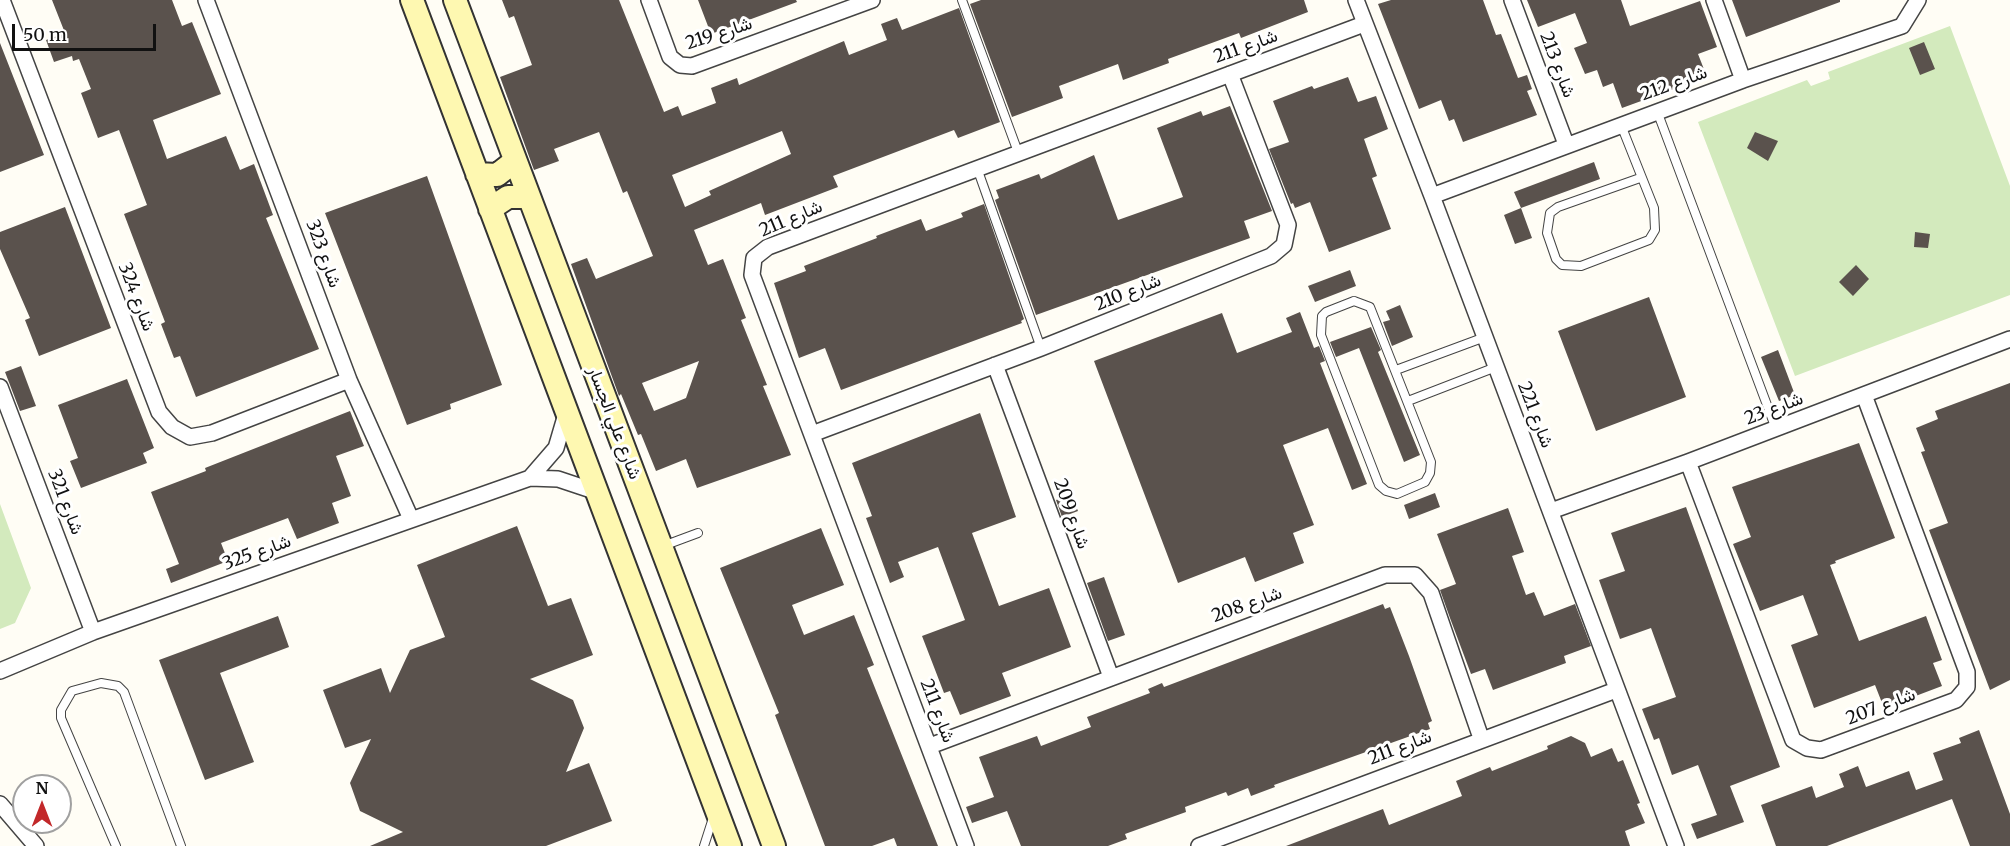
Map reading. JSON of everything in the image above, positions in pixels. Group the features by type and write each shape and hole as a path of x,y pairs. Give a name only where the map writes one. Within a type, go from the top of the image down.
{"street":[{"name":"شارع 324","path":"2,0 159,412 172,427 190,437 212,434 349,380"},
{"name":"شارع 323","path":"207,0 349,380 411,519"},
{"path":"412,0 730,846"},
{"name":"شارع علي الجسار","path":"455,0 774,846"},
{"name":"شارع 219","path":"649,0 670,57 680,65 692,66 853,3 872,0"},
{"name":"شارع 221","path":"1356,0 1676,846"},
{"name":"شارع 213","path":"1512,0 1566,144"},
{"path":"1714,0 1743,80"},
{"name":"شارع 212","path":"1432,196 1657,111 1902,26 1918,0"},
{"name":"شارع 211","path":"966,846 752,276 754,258 768,247 1364,24"},
{"name":"شارع 210","path":"812,434 995,366 1271,256 1284,245 1288,225 1230,74"},
{"path":"477,174 497,175 516,161"},
{"path":"490,209 508,197 529,197"},
{"name":"شارع 23","path":"1551,511 1688,462 2010,339"},
{"name":"شارع 209","path":"995,366 1111,677"},
{"name":"شارع 321","path":"0,387 93,632"},
{"name":"شارع 207","path":"1688,462 1793,740 1807,748 1821,750 1956,700 1967,687 1967,672 1864,396"},
{"name":"شارع 325","path":"530,477 556,448 565,424 566,411"},
{"name":"شارع 325","path":"0,671 93,632 530,477 558,479 597,492"},
{"name":"شارع 208","path":"930,746 1385,575 1415,575 1431,593 1481,738"},
{"name":"شارع 211","path":"1199,846 1481,738 1616,690"},
{"path":"0,804 36,846"}],"lane":[{"path":"962,0 1018,152"},
{"path":"1657,111 1776,429"},
{"path":"1621,125 1656,219 1655,230 1649,240 1581,266 1562,265 1556,259 1547,233 1550,213 1558,207 1640,178"},
{"path":"977,167 1041,348"},
{"path":"1354,301 1371,307 1408,401 1431,462 1430,473 1425,482 1396,494 1386,491 1379,485 1321,335 1322,316 1326,312 1354,301"},
{"path":"1396,370 1485,337"},
{"path":"1408,401 1496,367"},
{"path":"661,546 698,533"},
{"path":"116,846 61,718 61,710 72,691 101,683 118,686 124,692 181,846"},
{"path":"704,846 715,805"}],"green space":[{"path":"1950,26 2010,186 2010,295 1795,376 1698,122 1807,80 1811,86 1830,79 1828,72"},
{"path":"0,504 31,588 15,623 0,629"}],"building":[{"path":"52,0 172,0 182,26 192,22 221,94 153,120 167,159 226,136 240,170 254,164 273,215 266,218 319,349 196,397 180,356 174,358 161,324 165,322 124,214 147,205 119,130 98,138 81,93 91,89 79,59 73,61 72,56 54,62 46,40 65,33"},
{"path":"502,0 619,0 664,112 678,106 682,116 716,103 711,88 737,78 739,85 844,41 849,55 887,40 881,24 897,18 902,30 959,8 1000,122 958,138 954,130 833,176 838,187 765,215 761,203 694,230 708,265 723,259 746,318 741,320 767,385 763,386 791,455 697,488 686,459 656,471 641,434 638,435 621,394 619,396 571,264 587,258 596,279 653,256 627,191 623,193 599,132 554,149 559,161 534,170 500,77 532,65 514,16 509,18","holes":["782,131 791,154 709,191 711,195 685,207 672,175","699,361 686,398 654,411 642,383"]},
{"path":"698,0 796,0 797,2 711,34"},
{"path":"981,0 1304,0 1308,12 1241,38 1239,33 1168,59 1169,63 1123,80 1118,64 1059,86 1063,98 1012,117 970,4"},
{"path":"1391,0 1483,0 1496,35 1501,34 1518,78 1527,75 1532,89 1527,91 1537,115 1463,142 1454,119 1449,121 1441,100 1419,109 1378,4"},
{"path":"1527,0 1621,0 1630,26 1700,1 1717,47 1698,54 1707,77 1622,108 1613,83 1603,87 1597,70 1585,74 1574,48 1587,43 1575,13 1538,27"},
{"path":"1732,0 1840,0 1840,2 1746,37"},
{"path":"1924,42 1935,69 1920,75 1909,48"},
{"path":"0,43 44,155 0,172"},
{"path":"1348,77 1358,102 1376,96 1388,129 1364,139 1377,176 1372,178 1391,229 1329,252 1310,202 1295,208 1293,203 1291,204 1269,149 1289,142 1273,101 1312,86 1314,89"},
{"path":"1230,106 1272,211 1244,221 1250,238 1036,315 995,200 999,198 996,190 1039,174 1041,179 1094,155 1118,220 1183,197 1157,128 1201,111 1203,116"},
{"path":"1755,132 1778,141 1768,161 1747,148"},
{"path":"1594,162 1600,179 1521,208 1514,192"},
{"path":"427,176 502,385 450,404 451,409 407,425 325,213"},
{"path":"984,204 1024,319 1022,323 841,390 825,348 799,358 774,283 806,271 804,266 921,219 926,231 963,217 961,213"},
{"path":"65,207 111,328 39,356 25,320 30,318 0,249 0,232"},
{"path":"1521,208 1532,238 1515,244 1504,215"},
{"path":"1915,232 1930,234 1928,248 1914,247"},
{"path":"1856,265 1869,279 1853,296 1839,282"},
{"path":"1350,270 1356,286 1315,302 1308,286"},
{"path":"1649,297 1686,397 1596,431 1558,331"},
{"path":"1400,305 1413,337 1392,346 1383,322 1390,320 1386,311"},
{"path":"1300,312 1314,348 1319,346 1325,361 1320,363 1367,484 1352,490 1328,428 1283,445 1314,525 1293,533 1304,563 1255,582 1245,557 1178,583 1094,361 1222,313 1237,353 1292,332 1286,318"},
{"path":"1371,327 1381,350 1378,352 1420,455 1404,462 1359,348 1336,357 1330,342"},
{"path":"1778,350 1795,395 1779,401 1761,357"},
{"path":"21,366 36,406 20,411 5,372"},
{"path":"127,379 154,448 143,453 147,463 81,488 70,461 78,458 58,405"},
{"path":"2010,383 2010,680 1990,690 1929,530 1948,523 1921,452 1925,451 1916,428 1938,419 1935,411"},
{"path":"350,411 364,446 336,456 351,496 332,503 339,523 297,539 288,518 221,543 228,561 171,583 166,569 179,564 151,492 206,471 205,468"},
{"path":"980,413 1016,517 972,533 999,606 1049,588 1071,647 1002,673 1011,696 960,715 950,691 944,693 922,636 965,620 938,547 898,562 904,577 890,583 866,518 872,516 852,463"},
{"path":"1859,443 1895,538 1830,565 1859,641 1926,616 1942,660 1933,663 1942,686 1884,708 1875,685 1814,708 1791,645 1818,635 1803,595 1760,611 1733,544 1751,537 1732,487"},
{"path":"1435,493 1440,507 1409,519 1404,505"},
{"path":"1071,494 1078,511 1062,517 1056,500"},
{"path":"1686,507 1780,767 1730,786 1744,822 1697,839 1691,824 1717,815 1698,765 1672,775 1659,738 1654,740 1642,709 1676,697 1651,628 1620,639 1599,580 1625,571 1611,533"},
{"path":"1508,508 1524,552 1512,556 1526,595 1534,592 1544,616 1575,604 1591,646 1564,656 1566,663 1493,690 1485,669 1471,674 1450,618 1440,590 1456,584 1437,534"},
{"path":"517,526 548,606 571,598 593,655 530,679 573,700 584,728 566,772 589,763 612,821 546,846 370,846 403,832 360,811 350,783 371,739 345,748 323,690 381,668 390,693 410,650 445,637 417,565"},
{"path":"821,528 844,585 792,605 804,635 854,615 874,665 867,668 938,846 897,846 894,838 872,846 825,846 775,715 779,713 720,568"},
{"path":"1104,577 1125,635 1108,641 1087,583"},
{"path":"1383,604 1385,609 1390,607 1409,656 1432,721 1428,723 1430,729 1274,785 1275,787 1251,796 1248,788 1228,796 1226,792 1185,807 1186,812 1125,834 1127,839 1108,846 1021,846 1007,811 972,823 966,807 994,797 979,757 1037,736 1041,746 1091,727 1087,717 1150,693 1148,689 1162,683 1164,687"},
{"path":"278,616 289,647 220,673 254,762 205,780 159,660"},
{"path":"1979,730 2010,814 2010,846 1970,846 1952,799 1827,846 1776,846 1761,805 1812,786 1816,798 1844,787 1839,774 1858,766 1866,787 1909,771 1916,790 1943,780 1933,753 1961,743 1959,738"},
{"path":"1571,736 1585,743 1591,757 1612,748 1618,762 1623,760 1640,803 1637,804 1645,823 1625,831 1630,846 1286,846 1383,809 1389,825 1462,796 1456,781 1490,767 1492,771 1548,749 1547,746"}]}
